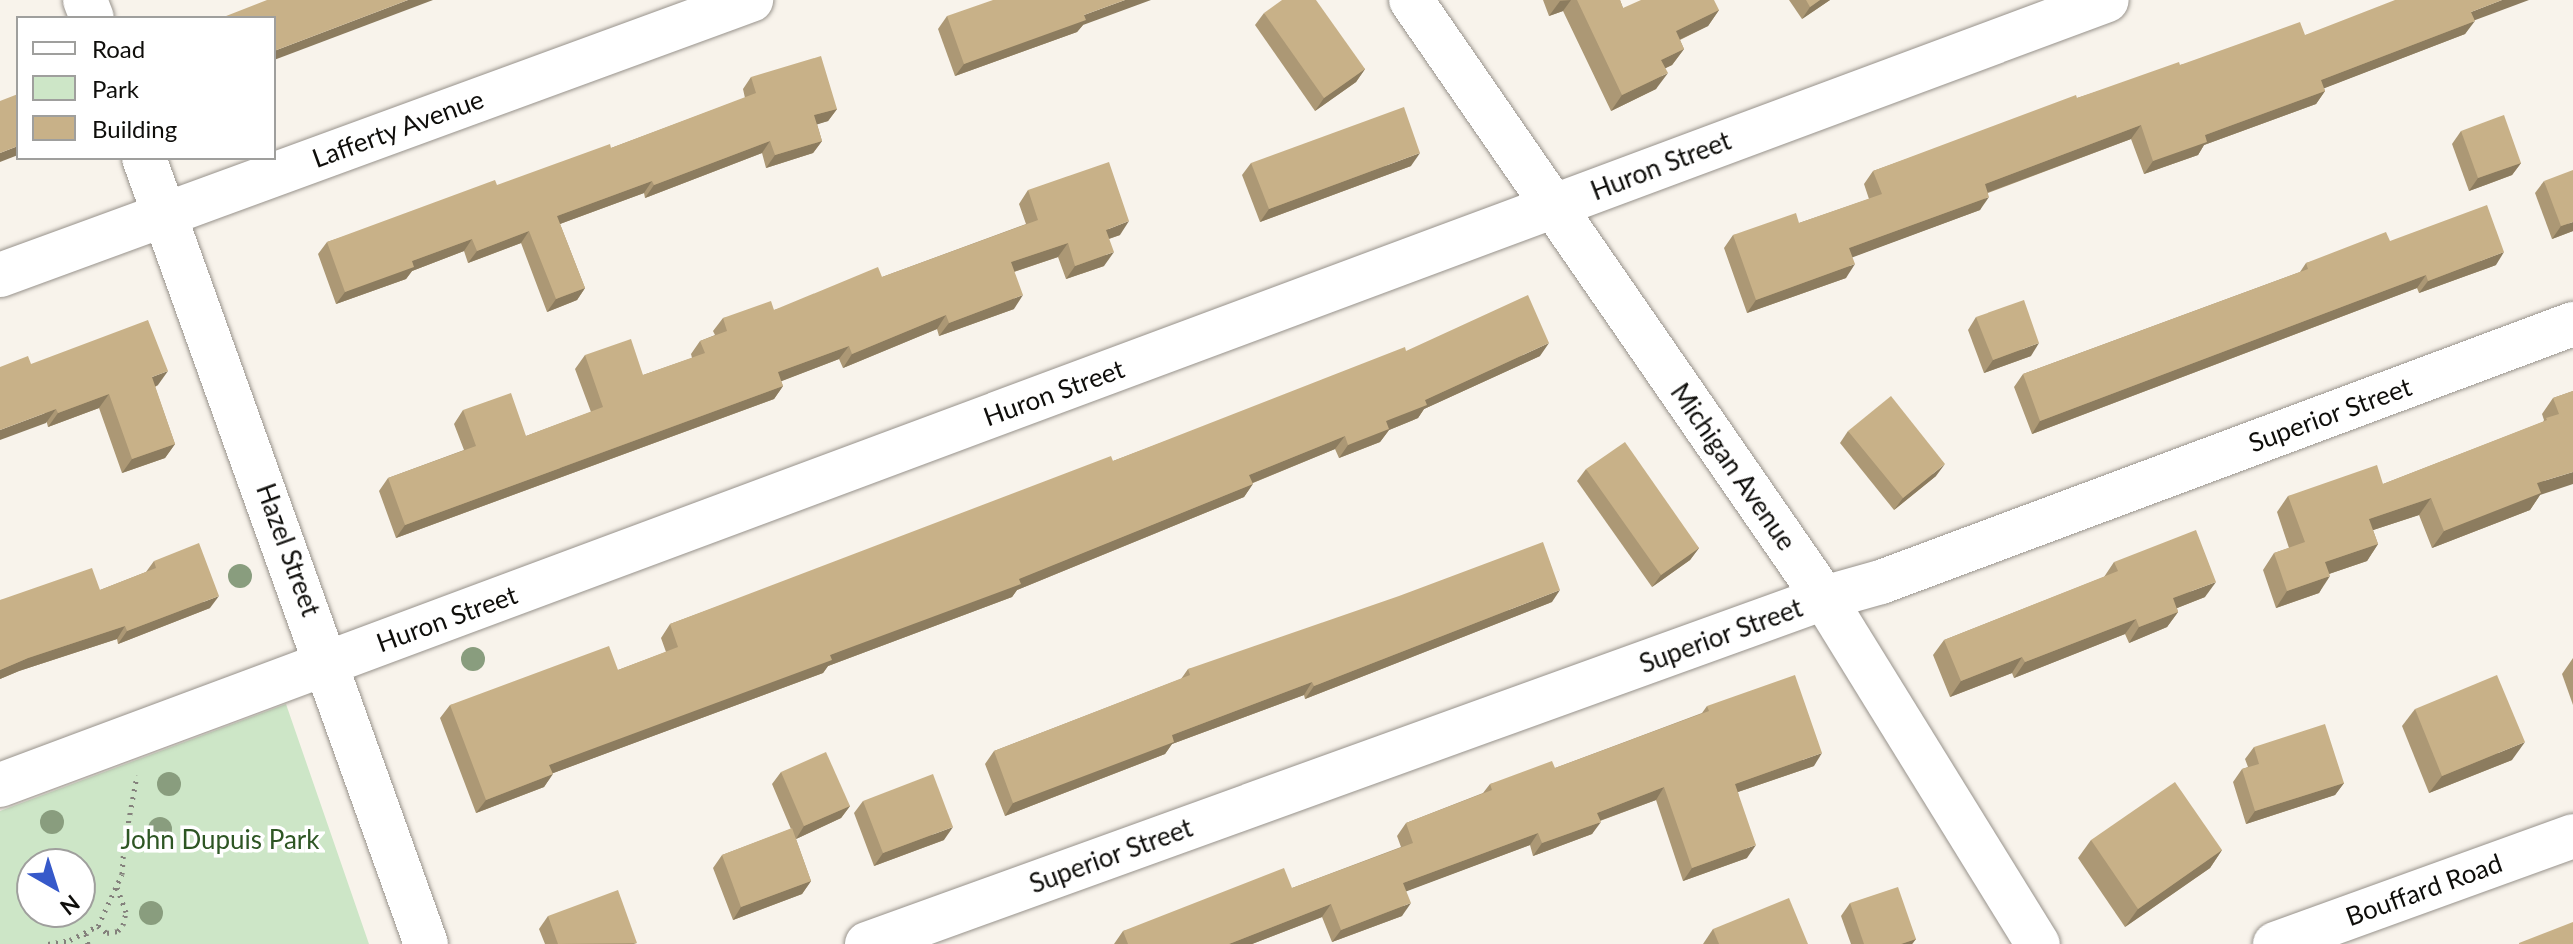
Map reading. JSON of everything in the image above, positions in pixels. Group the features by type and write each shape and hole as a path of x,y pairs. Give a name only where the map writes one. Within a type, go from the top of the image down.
{"street":[{"name":"Lafferty Avenue","path":"0,275 751,0"},
{"name":"Michigan Avenue","path":"1411,0 1824,598 2038,944"},
{"name":"Huron Street","path":"0,785 2107,0"},
{"name":"Hazel Street","path":"145,160 328,663 426,944"},
{"name":"Superior Street","path":"867,944 1824,598 1881,582 2573,324"},
{"name":"Bouffard Road","path":"2275,944 2573,836"}],"path":[{"path":"48,944 86,934 98,926 117,886 138,774 138,734"},
{"path":"98,926 107,933 118,931 123,925 126,912 117,886"},
{"path":"86,934 88,944"}],"green space":[{"name":"John Dupuis Park","path":"286,704 369,944 0,944 0,811"}],"building":[{"path":"267,0 408,0 276,50 276,16 226,16"},
{"path":"993,0 1125,0 1084,15 1086,20 964,64 947,16"},
{"path":"1282,0 1316,0 1365,69 1324,98 1264,13"},
{"path":"1577,0 1620,0 1623,8 1641,0 1714,0 1719,10 1676,31 1684,49 1661,60 1668,73 1622,95"},
{"path":"1806,0 1820,0 1810,7"},
{"path":"2395,0 2502,0 2471,12 2475,21 2321,80 2325,91 2205,135 2207,142 2153,161 2141,125 1985,184 1989,197 1849,248 1855,264 1756,300 1733,235 1796,213 1799,223 1882,194 1873,171 2076,95 2077,98 2179,62 2180,65 2300,22 2305,35"},
{"path":"821,56 837,109 814,115 822,141 775,155 770,141 654,185 652,181 557,216 585,288 556,299 529,231 477,251 472,239 412,261 414,267 345,292 327,242 495,180 497,185 610,144 611,148 756,93 751,77"},
{"path":"16,95 16,147 0,153 0,101"},
{"path":"1404,107 1420,153 1269,209 1251,163"},
{"path":"2504,115 2521,163 2478,178 2461,131"},
{"path":"1109,162 1129,221 1106,230 1114,252 1075,266 1068,243 1011,262 1023,295 949,323 946,315 852,354 849,346 778,372 783,386 405,525 388,478 476,446 463,410 511,393 526,436 603,407 585,355 631,339 643,375 705,353 700,341 727,331 723,318 771,301 774,310 878,267 882,277 1038,220 1028,190"},
{"path":"2573,170 2573,222 2561,226 2544,181"},
{"path":"2487,205 2504,252 2428,281 2426,275 2040,421 2023,374 2308,269 2306,263 2386,232 2390,241"},
{"path":"1528,295 1549,343 1425,400 1427,405 1386,421 1389,429 1348,445 1345,436 1249,475 1253,484 1019,579 1021,584 830,655 832,660 549,765 553,774 486,800 450,705 609,646 618,670 678,647 670,624 1111,456 1113,461 1405,347 1406,351"},
{"path":"2024,300 2039,343 1993,360 1976,317"},
{"path":"148,320 168,371 152,377 175,444 132,459 109,394 0,430 0,367 28,356 31,364"},
{"path":"2573,391 2573,472 2537,483 2541,493 2444,531 2431,498 2369,519 2378,544 2325,562 2330,576 2287,591 2274,553 2305,542 2288,496 2377,465 2383,484 2547,420 2559,414 2553,398"},
{"path":"1891,396 1945,464 1903,498 1848,431"},
{"path":"1625,442 1699,548 1661,575 1586,469"},
{"path":"2196,530 2216,582 2173,598 2178,612 2139,627 2136,619 2025,662 2022,657 1961,681 1944,640 2118,571 2114,562"},
{"path":"1543,542 1560,590 1314,686 1312,682 1172,735 1174,742 1013,803 994,751 1190,675 1188,669"},
{"path":"199,543 219,596 127,631 125,626 0,670 0,600 92,568 100,590 156,568 154,561"},
{"path":"1795,675 1822,753 1735,784 1756,845 1692,868 1664,787 1597,813 1601,822 1542,843 1538,833 1403,883 1411,903 1341,930 1331,904 1229,944 1128,944 1123,931 1284,868 1292,888 1413,843 1406,823 1492,790 1490,784 1552,761 1555,768 1709,711 1707,706"},
{"path":"2497,675 2525,742 2442,776 2415,709"},
{"path":"2325,724 2344,783 2255,811 2242,769 2259,764 2254,747"},
{"path":"826,752 850,806 804,826 781,772"},
{"path":"933,774 953,827 883,853 863,801"},
{"path":"2175,782 2222,850 2138,909 2091,840"},
{"path":"792,828 811,881 741,907 722,855"},
{"path":"1898,887 1916,939 1901,944 1864,944 1850,903"},
{"path":"618,890 637,943 558,944 548,916"},
{"path":"1789,898 1808,944 1719,944 1713,929"},
{"path":"2573,922 2573,944 2519,944 2519,943"}]}
